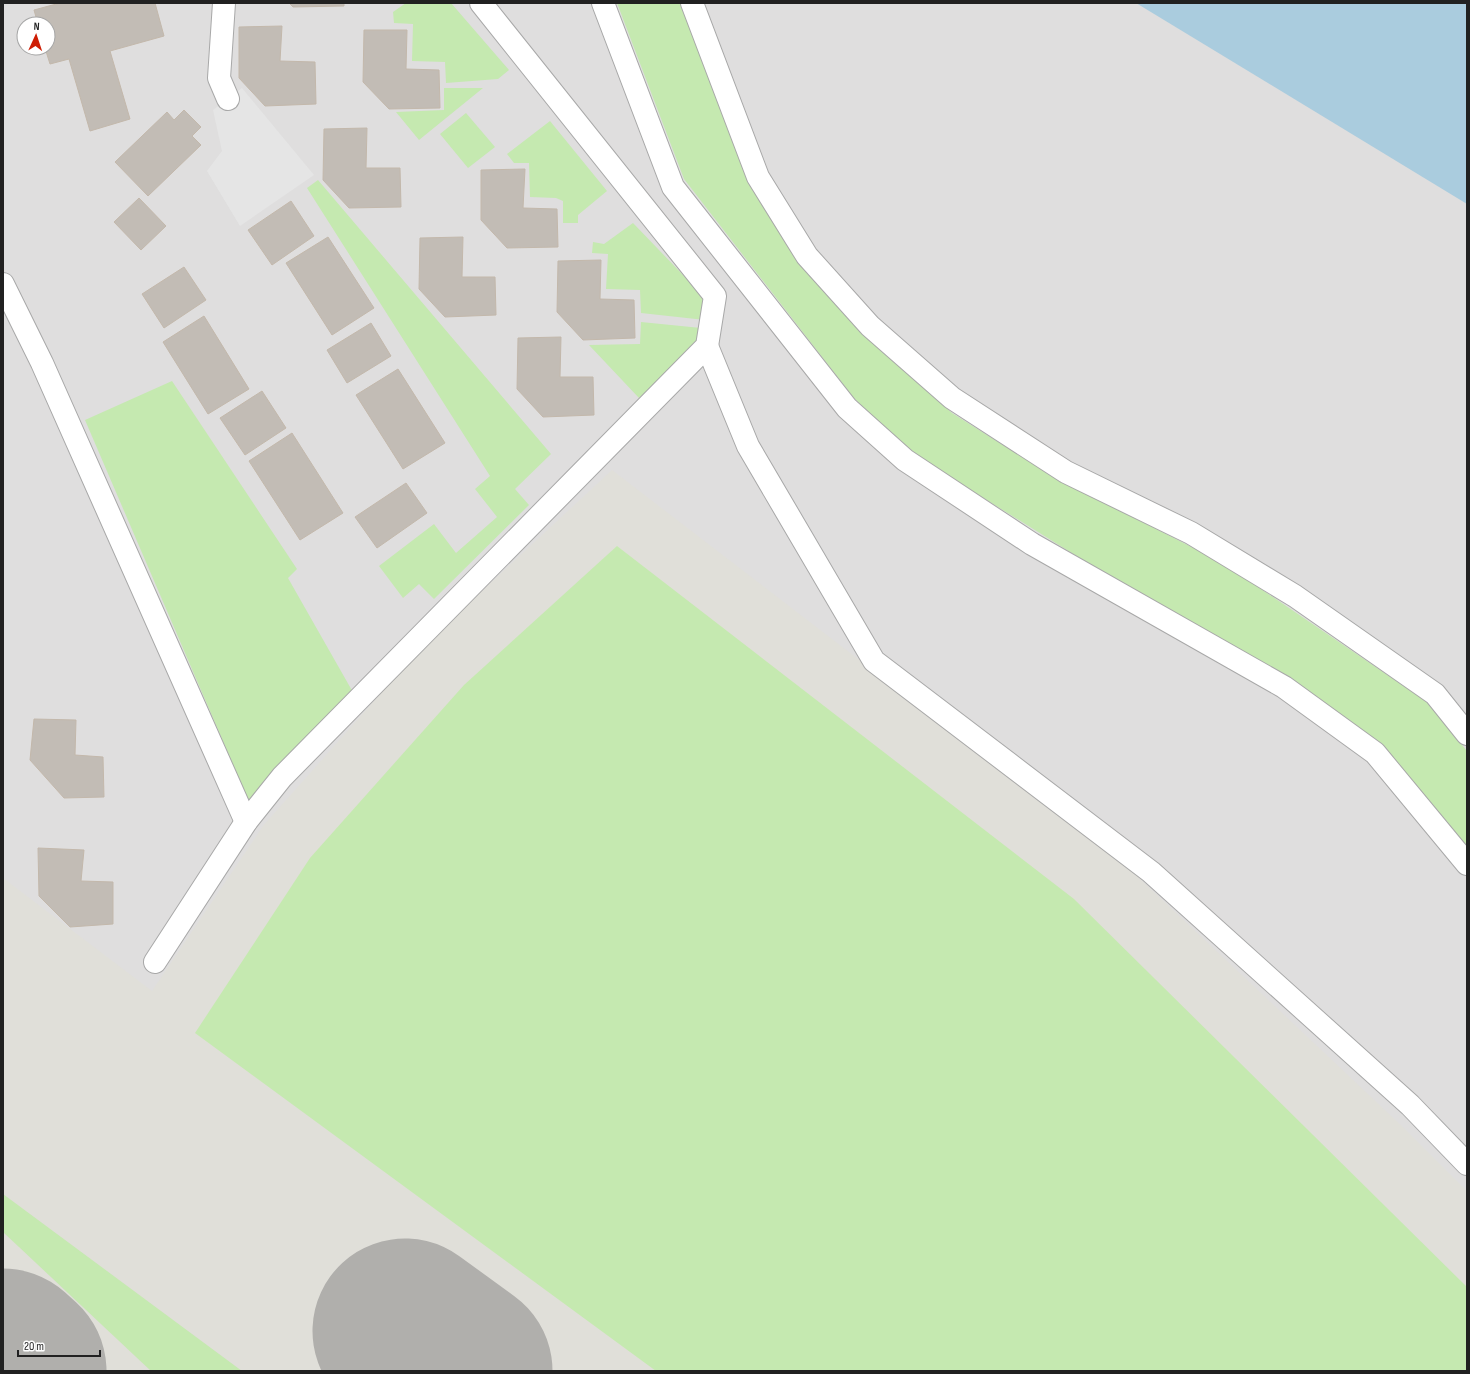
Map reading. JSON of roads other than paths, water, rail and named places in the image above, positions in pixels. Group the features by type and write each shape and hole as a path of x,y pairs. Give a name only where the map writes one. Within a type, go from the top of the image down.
{"street":[{"path":"224,3 219,78 228,99"},
{"path":"481,3 715,296 707,346 748,446 874,660 1151,872 1410,1105 1467,1164"},
{"path":"603,3 673,187 847,408 905,460 1032,544 1284,686 1375,753 1467,864"},
{"path":"692,3 758,177 807,256 870,326 952,398 1066,472 1191,533 1294,596 1435,694 1467,734"},
{"path":"3,284 42,363 246,822"},
{"path":"155,962 246,822 282,777 707,346"}],"water":[{"path":"1136,3 1467,3 1467,204"}]}
